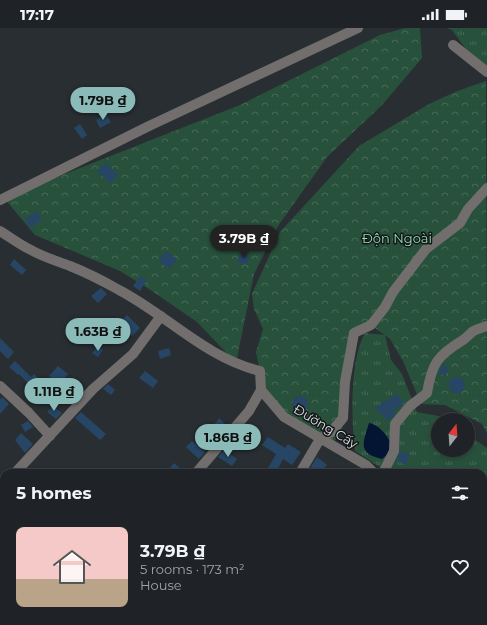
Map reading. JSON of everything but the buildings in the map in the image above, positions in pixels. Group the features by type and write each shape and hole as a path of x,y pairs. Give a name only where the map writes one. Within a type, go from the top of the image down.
{"street":[{"path":"0,200 149,126 358,28"},
{"path":"453,45 487,72"},
{"path":"302,469 320,439 332,430 343,418 345,382 354,333 371,325 385,307 393,292 426,249 460,223 468,209 487,188"},
{"path":"0,231 30,250 71,266 119,290 213,351 248,368 260,371 261,390 249,411 199,469"},
{"path":"19,469 93,389 133,354 161,316"},
{"path":"385,469 394,451 395,424 410,406 427,393 433,368 439,357 449,348 465,340 473,332 487,326"},
{"path":"0,388 29,413 50,436"},
{"name":"Đường Cấy","path":"261,390 284,417 366,465 370,469"}],"green space":[{"path":"405,28 420,28 422,58 382,105 327,157 278,226 254,274 236,363 197,322 152,291 120,271 35,235 4,198 240,105 380,35"},
{"path":"447,28 487,28 487,70 476,63 452,30"},
{"name":"Độn Ngoài","path":"486,81 487,433 482,424 475,420 475,413 461,413 445,405 421,404 403,361 390,339 371,325 354,333 345,382 342,433 331,444 284,417 261,390 260,371 256,352 263,329 254,309 252,294 280,232 359,146 429,104 455,92"},
{"path":"365,333 385,335 391,360 402,374 417,412 431,415 431,457 475,457 475,440 487,448 487,469 383,469 355,451 352,407 354,374 360,344"}],"water":[{"path":"369,423 382,430 391,443 388,454 382,459 374,457 365,450 364,442"}]}
